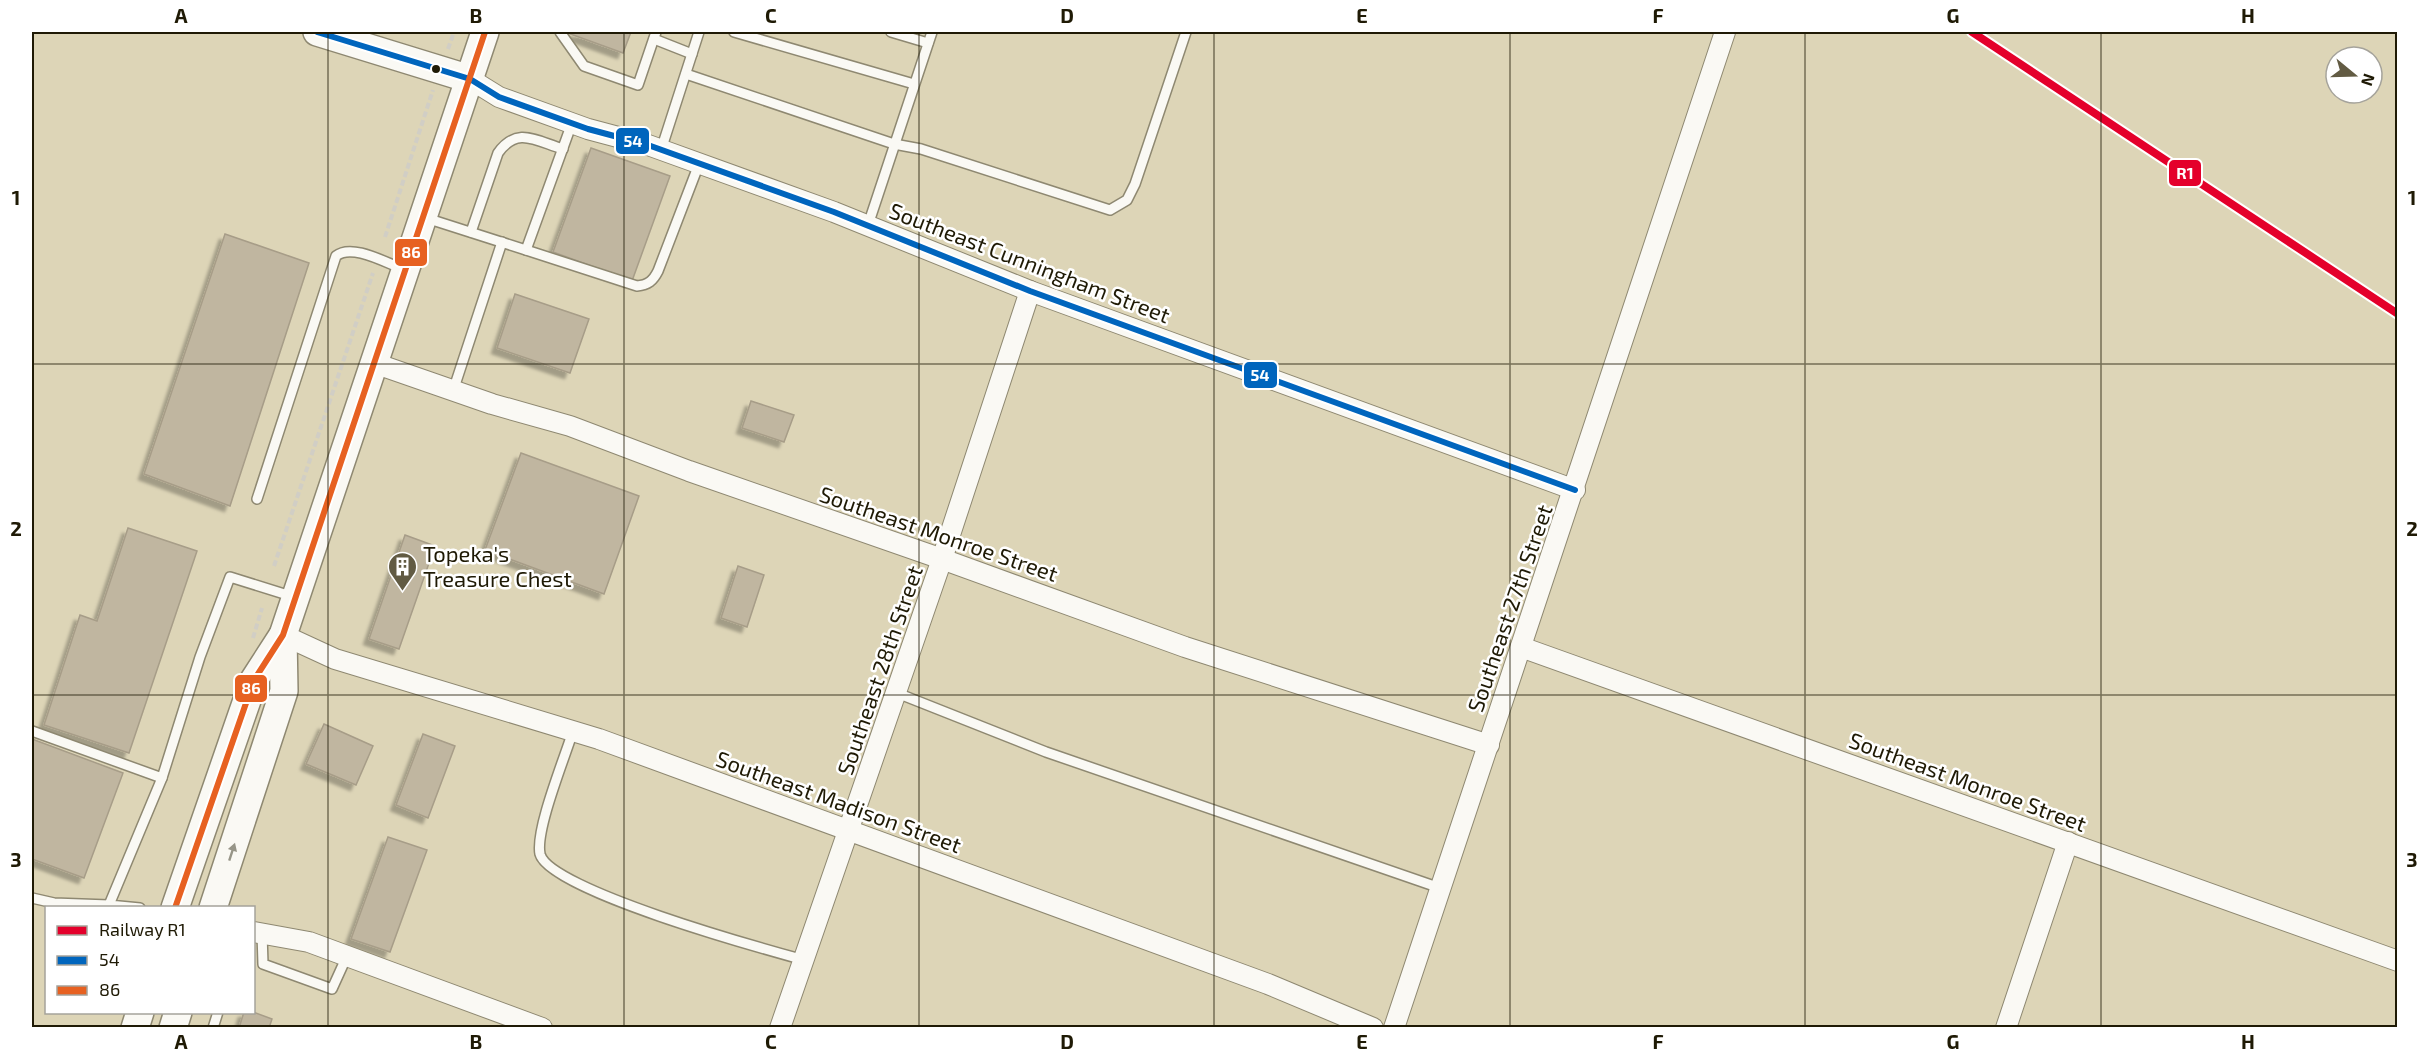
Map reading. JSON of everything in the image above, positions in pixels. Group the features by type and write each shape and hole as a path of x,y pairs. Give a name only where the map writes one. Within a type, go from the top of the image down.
{"main road":[{"path":"176,906 254,680 283,635 485,32"},
{"path":"333,34 470,79"},
{"path":"214,906 285,691 283,635"}],"street":[{"name":"Southeast 27th Street","path":"1394,1028 1575,490 1725,32"},
{"name":"Southeast Cunningham Street","path":"470,79 499,97 572,123 661,150 868,225 1030,291 1575,490"},
{"name":"Southeast 28th Street","path":"780,1028 897,693 1030,291"},
{"name":"Southeast Monroe Street","path":"374,363 453,391 570,426 689,471 1185,647 1489,745"},
{"name":"Southeast Madison Street","path":"283,635 335,660 573,731 1268,984 1373,1028"},
{"name":"Southeast Monroe Street","path":"1521,647 2397,961"},
{"path":"2006,1028 2068,842"},
{"path":"258,932 309,942 542,1028"}],"lane":[{"path":"560,32 584,66 638,85 655,35 692,54"},
{"path":"661,150 699,32"},
{"path":"734,32 914,84"},
{"path":"891,32 928,43"},
{"path":"868,225 932,32"},
{"path":"686,74 894,144 921,148 1110,210 1127,200 1135,184 1186,32"},
{"path":"526,250 572,123"},
{"path":"471,232 498,153 506,142 514,137 523,137 563,150"},
{"path":"423,217 637,286 646,285 654,279 658,271 699,164"},
{"path":"453,391 502,242"},
{"path":"257,499 336,256 341,252 351,252 405,270"},
{"path":"109,905 162,778 200,657 230,577 295,597"},
{"path":"897,693 1046,752 1440,888"},
{"path":"32,731 162,778"},
{"path":"573,731 544,822 540,854 544,861 577,884 630,906 722,937 804,960"},
{"path":"32,898 54,903 119,906"},
{"path":"258,932 263,964"},
{"path":"263,964 332,989 347,956"},
{"path":"255,969 263,964"}],"path":[{"path":"385,237 439,70 454,32"},
{"path":"274,566 373,273"}],"building":[{"path":"565,32 631,32 623,53"},
{"path":"591,148 670,176 632,281 553,252"},
{"path":"225,234 309,263 230,506 144,474"},
{"path":"515,294 589,319 570,373 497,348"},
{"path":"751,401 794,415 784,442 742,428"},
{"path":"521,453 639,496 604,594 485,550"},
{"path":"128,528 197,551 129,753 44,725 80,615 97,621"},
{"name":"Topeka's Treasure Chest","path":"405,535 435,546 399,649 369,639"},
{"path":"738,566 764,575 747,627 721,618"},
{"path":"324,724 373,746 356,785 306,764"},
{"path":"423,734 455,746 428,818 396,805"},
{"path":"32,739 123,773 84,878 32,859"},
{"path":"388,837 427,850 390,952 351,939"},
{"path":"255,1013 272,1019 269,1028 239,1028 243,1014"}],"rail line":[{"name":"R1","path":"1972,32 2398,314"}],"transit line":[{"name":"54","path":"317,32 470,79 499,97 588,129 648,145 834,212 1030,291 1575,490"},
{"name":"86","path":"176,906 254,680 283,635 485,32"}],"place":[{"name":"Topeka's Treasure Chest","path":"402,592"}]}
